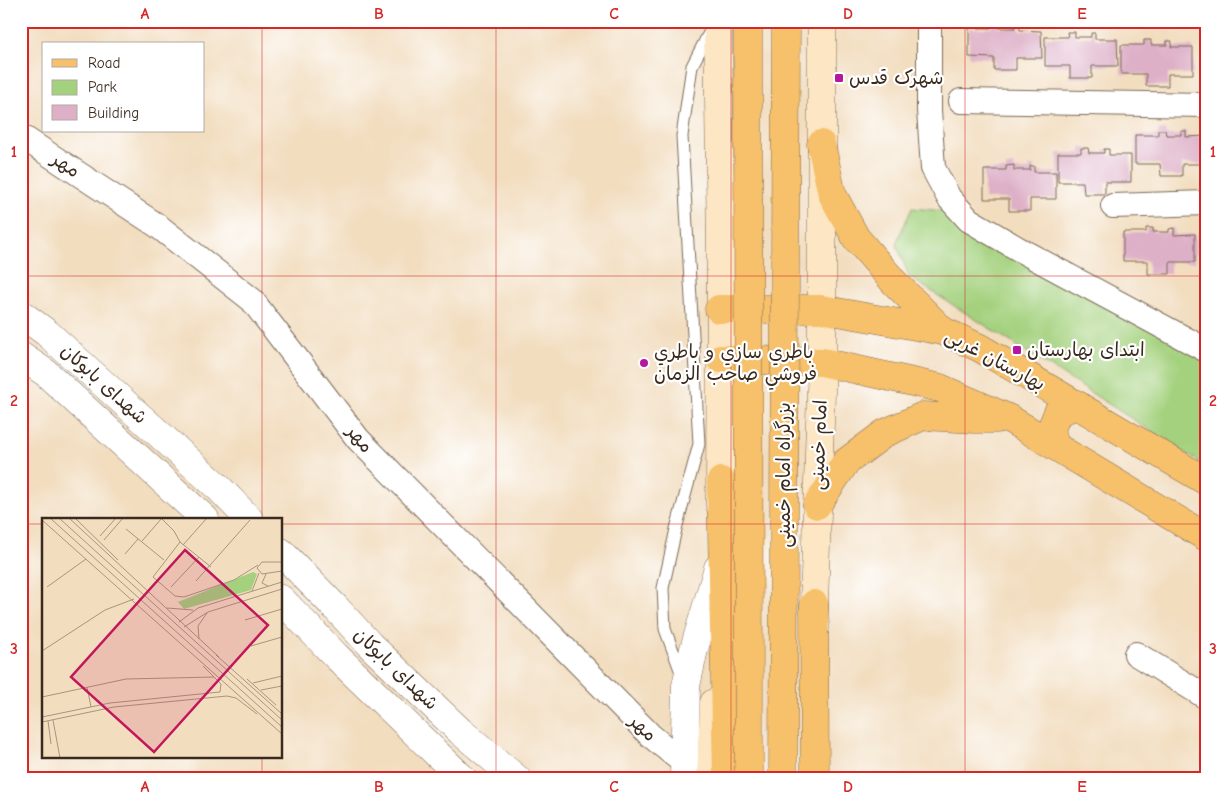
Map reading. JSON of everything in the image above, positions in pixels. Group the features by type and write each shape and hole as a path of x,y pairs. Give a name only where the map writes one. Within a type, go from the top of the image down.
{"main road":[{"path":"716,21 721,253 719,309 721,481 727,779"},
{"name":"بزرگراه امام خمینی","path":"748,21 749,779"},
{"name":"بزرگراه امام خمینی","path":"783,779 786,21"},
{"name":"امام خمینی","path":"822,21 822,362 814,604 825,779"},
{"path":"821,144 832,194 856,238 894,282 943,331"},
{"name":"بهارستان غربی","path":"719,309 821,309 943,331 980,348 1206,481"},
{"path":"720,359 822,362 940,388 1008,418 1206,537"},
{"path":"1055,446 1051,429 1058,412 1078,405"},
{"path":"817,505 846,462 885,433 923,416 975,419 1008,418"},
{"path":"711,779 721,481"},
{"path":"814,604 815,779"}],"street":[{"path":"928,21 929,110 933,168 949,198 969,220 1022,251 1206,350"},
{"path":"961,101 1206,105"},
{"name":"مهر","path":"22,139 158,226 252,300 358,439 684,771"},
{"path":"1113,206 1206,203"},
{"name":"شهدای بابوکان","path":"21,314 54,340 219,488 248,518"},
{"name":"شهدای بابوکان","path":"21,356 46,374 204,518"},
{"name":"شهدای بابوکان","path":"282,553 370,645 460,731 517,779"},
{"path":"684,771 686,686 694,649 718,568"},
{"name":"شهدای بابوکان","path":"282,600 336,656 463,779"},
{"path":"1136,654 1206,697"}],"lane":[{"path":"686,686 665,629 663,588 698,444 682,136 692,66 716,21"}],"green space":[{"path":"912,208 947,211 1206,359 1206,466 909,277 896,243"}],"building":[{"path":"992,24 999,24 999,28 1015,28 1015,25 1019,25 1020,30 1041,31 1042,58 1016,58 1016,70 994,70 994,58 969,57 969,28 991,28"},
{"path":"1067,32 1075,32 1075,37 1091,37 1091,33 1095,33 1095,39 1117,39 1118,66 1092,66 1092,78 1070,78 1070,66 1045,66 1045,37 1068,37"},
{"path":"1144,40 1151,40 1151,45 1167,45 1167,41 1172,41 1171,47 1193,47 1193,74 1168,74 1168,86 1146,86 1146,74 1121,74 1121,45 1144,45"},
{"path":"1158,130 1165,130 1166,135 1181,135 1181,131 1186,131 1186,137 1206,136 1206,164 1182,164 1182,176 1161,176 1160,164 1135,164 1135,135 1158,135"},
{"path":"1081,148 1088,148 1089,153 1104,153 1104,149 1109,149 1109,155 1131,155 1131,182 1105,182 1105,194 1084,194 1083,182 1058,182 1058,153 1081,153"},
{"path":"1014,165 1014,170 1030,170 1030,166 1034,166 1034,172 1056,172 1056,199 1030,199 1030,211 1009,211 1009,199 984,199 984,170 1006,170 1006,166"},
{"path":"1146,228 1153,228 1153,232 1169,232 1169,229 1174,228 1174,235 1195,234 1195,262 1170,262 1170,274 1148,274 1148,261 1123,261 1123,232 1146,232"},
{"path":"1200,232 1206,232 1206,261 1200,261"}],"place":[{"name":"شهرک قدس","path":"839,78"},
{"name":"ابتدای بهارستان","path":"1017,350"},
{"name":"باطري سازي و باطري فروشي صاحب الزمان","path":"644,363"}]}
